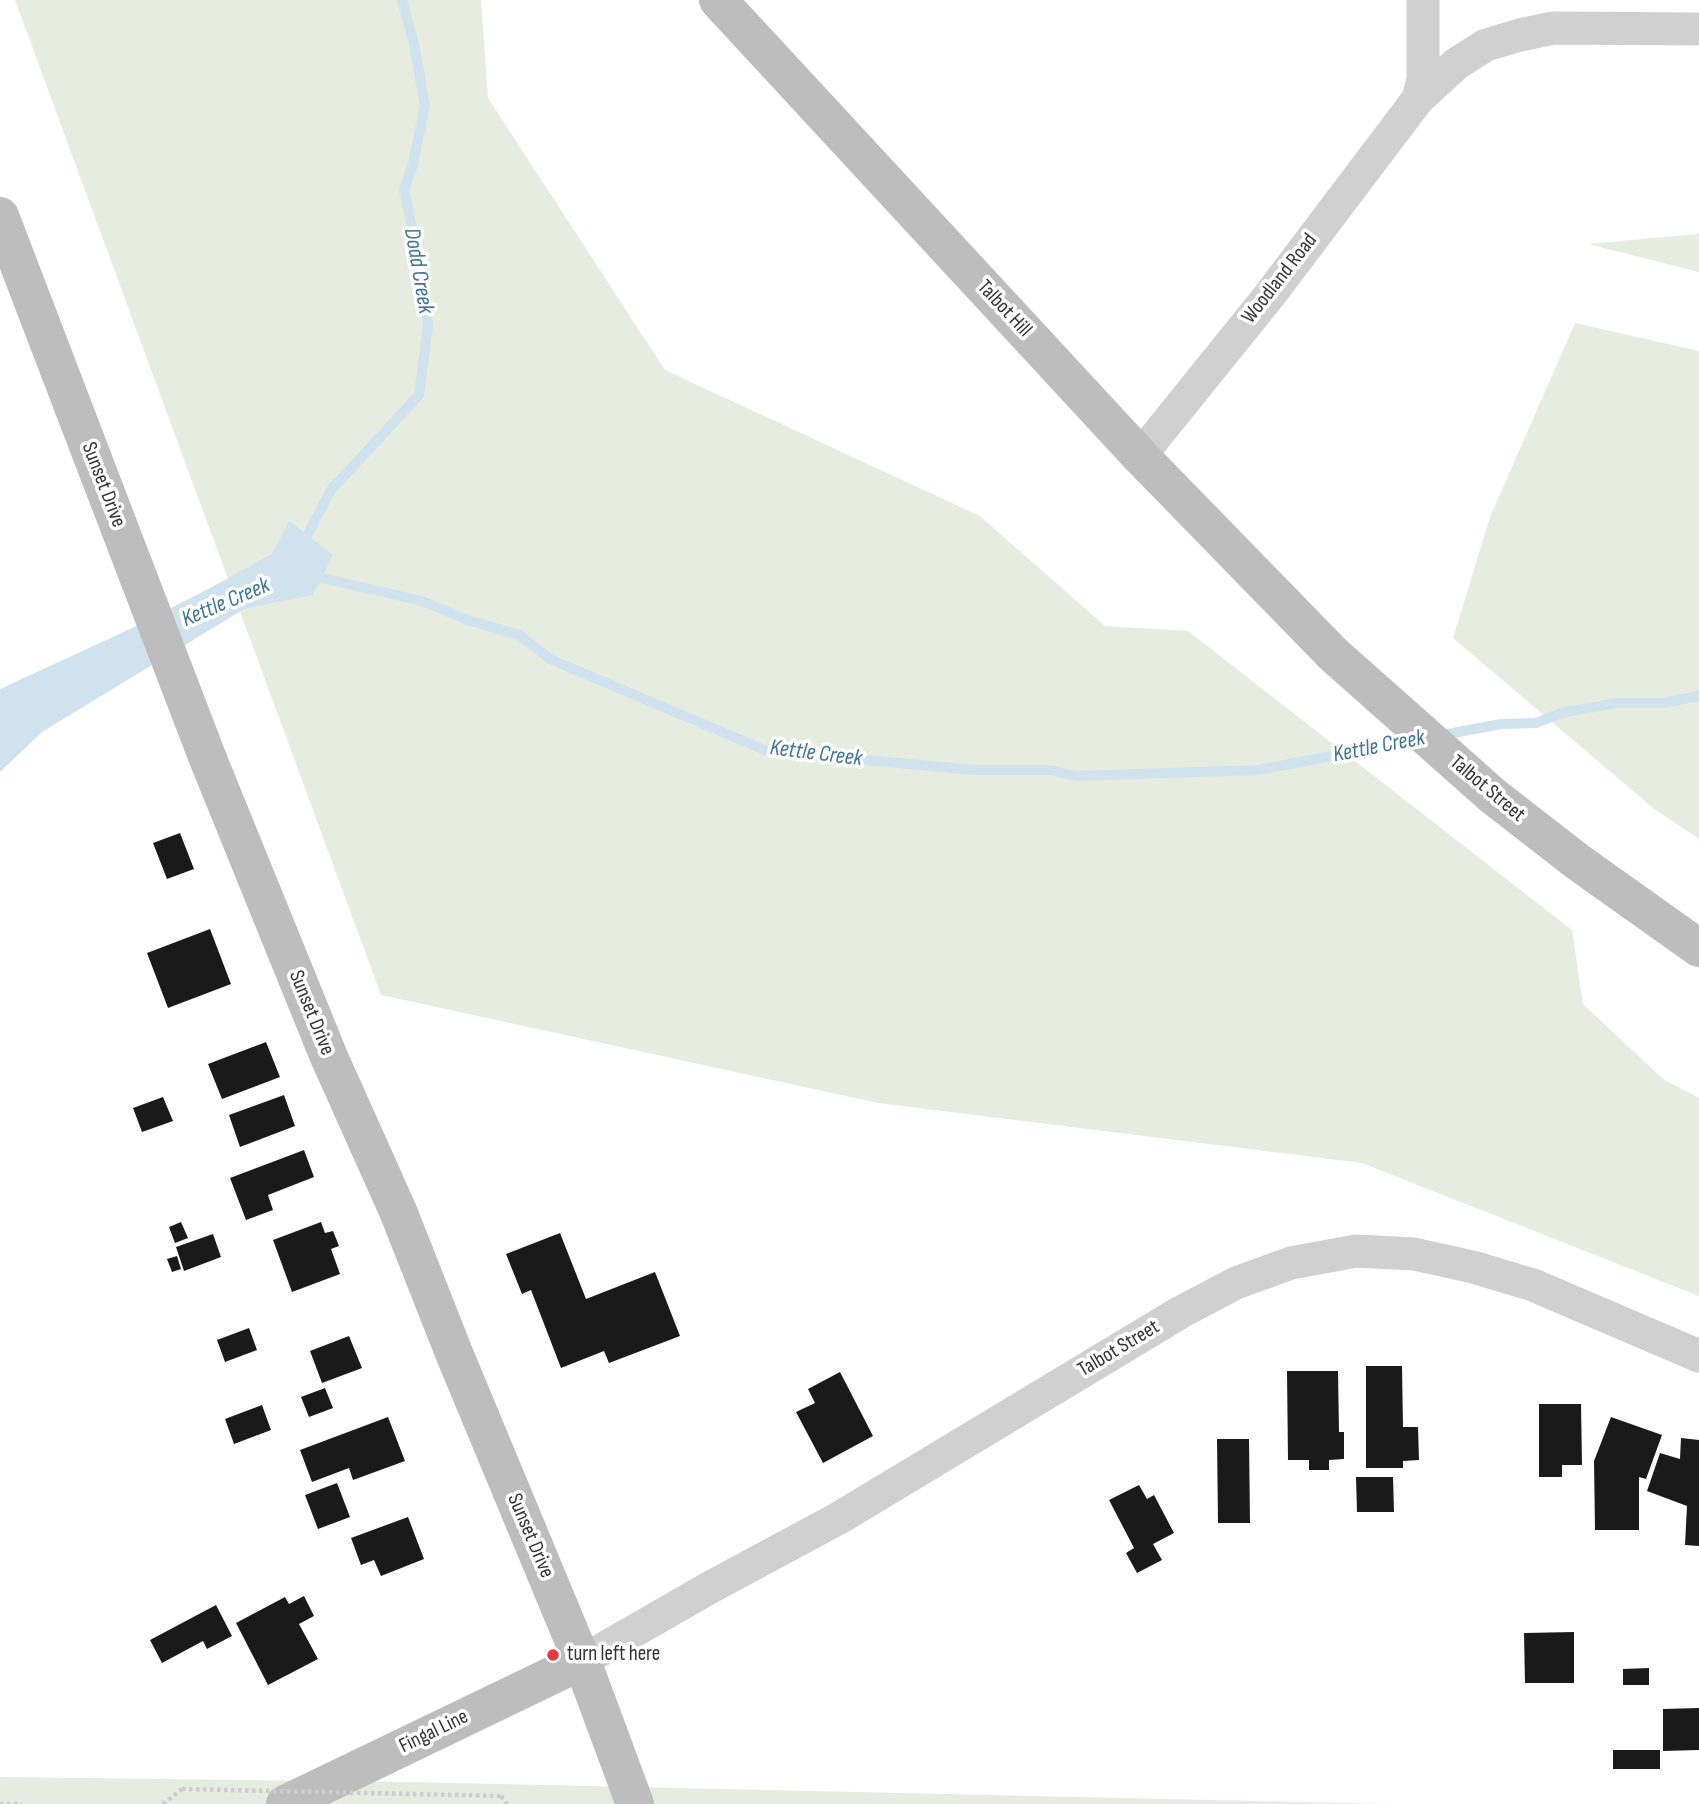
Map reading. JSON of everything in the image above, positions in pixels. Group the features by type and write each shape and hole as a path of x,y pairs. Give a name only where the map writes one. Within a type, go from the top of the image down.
{"main road":[{"name":"Talbot Hill","path":"718,0 1140,456 1294,615"},
{"name":"Sunset Drive","path":"0,216 208,759 329,1057 398,1211 582,1661 635,1804"},
{"name":"Talbot Street","path":"1294,615 1343,663 1483,787 1578,862 1699,948"},
{"name":"Fingal Line","path":"285,1804 582,1661"}],"street":[{"name":"Woodland Road","path":"1418,99 1423,79 1423,0"},
{"name":"Woodland Road","path":"1140,456 1269,296 1418,99 1456,64 1486,45 1553,28 1699,29"},
{"name":"Talbot Street","path":"582,1661 839,1518 1181,1312 1236,1283 1291,1263 1356,1251 1414,1254 1473,1267 1533,1285 1699,1356"}],"path":[{"path":"163,1804 182,1789 500,1796 507,1804"},
{"path":"0,1804 22,1804"}],"shaded area":[{"path":"15,0 481,0 488,98 665,370 980,516 1105,626 1188,631 1572,930 1583,1004 1663,1079 1699,1098 1699,1296 1362,1163 878,1103 381,995"},
{"path":"1699,234 1699,272 1588,244"},
{"path":"1575,323 1699,351 1699,839 1653,808 1453,638 1490,517"},
{"path":"0,1777 411,1782 1390,1804 0,1804"}],"water":[{"name":"Kettle Creek","path":"289,521 333,555 312,595 244,609 42,732 0,772 0,689 130,629 272,554"}],"building":[{"path":"180,833 194,869 167,879 153,843"},
{"path":"210,929 231,984 168,1008 147,953"},
{"path":"266,1042 280,1077 222,1099 208,1064"},
{"path":"284,1095 295,1126 240,1147 229,1115"},
{"path":"163,1097 173,1121 142,1132 133,1108"},
{"path":"304,1150 314,1177 268,1195 273,1210 246,1220 230,1178"},
{"path":"181,1222 188,1238 175,1243 169,1227"},
{"path":"321,1222 325,1233 333,1231 339,1246 331,1249 340,1274 292,1292 273,1240"},
{"path":"560,1233 586,1299 655,1272 680,1336 609,1363 604,1351 561,1368 531,1290 522,1294 506,1254"},
{"path":"213,1234 221,1257 184,1271 176,1247"},
{"path":"177,1256 181,1269 172,1272 167,1259"},
{"path":"249,1328 257,1350 225,1362 217,1340"},
{"path":"349,1336 362,1368 322,1383 310,1351"},
{"path":"1366,1366 1402,1366 1403,1427 1418,1427 1419,1460 1403,1461 1403,1468 1366,1468"},
{"path":"1287,1371 1338,1371 1339,1432 1344,1432 1344,1459 1329,1460 1329,1470 1309,1470 1309,1460 1288,1460"},
{"path":"840,1372 873,1436 823,1463 796,1412 815,1403 808,1389"},
{"path":"325,1388 333,1408 309,1417 301,1397"},
{"path":"1539,1404 1581,1404 1582,1465 1562,1465 1562,1477 1539,1477"},
{"path":"262,1405 271,1430 234,1444 225,1419"},
{"path":"388,1417 405,1461 353,1480 349,1468 312,1482 300,1450"},
{"path":"1611,1417 1662,1435 1646,1479 1639,1477 1639,1530 1595,1530 1594,1461"},
{"path":"1681,1438 1699,1440 1699,1546 1685,1545 1687,1506 1647,1491 1660,1453 1680,1459"},
{"path":"1217,1439 1249,1439 1250,1523 1218,1523"},
{"path":"1356,1477 1393,1477 1394,1512 1357,1512"},
{"path":"337,1483 350,1517 318,1529 305,1495"},
{"path":"1139,1485 1147,1499 1154,1495 1174,1533 1153,1544 1162,1560 1137,1573 1126,1553 1134,1548 1109,1500"},
{"path":"408,1517 424,1559 381,1576 374,1560 361,1565 351,1538"},
{"path":"304,1596 314,1616 299,1624 318,1659 268,1685 236,1623 285,1597 289,1604"},
{"path":"216,1605 232,1636 207,1649 203,1641 162,1663 150,1640"},
{"path":"1574,1632 1574,1683 1525,1683 1524,1633"},
{"path":"1649,1668 1649,1685 1623,1685 1623,1669"},
{"path":"1699,1708 1699,1750 1663,1751 1663,1709"},
{"path":"1613,1750 1660,1750 1660,1769 1613,1769"}],"waterway":[{"name":"Dodd Creek","path":"299,547 331,490 419,395 428,326 422,273 404,190 413,164 425,106 414,44 402,0"},
{"name":"Kettle Creek","path":"308,579 322,578 422,601 468,620 519,635 550,659 767,751 975,770 1051,770 1076,776 1258,770 1418,740"},
{"name":"Kettle Creek","path":"1437,736 1501,724 1536,723 1561,713 1617,703 1663,703 1699,696"}],"place":[{"name":"turn left here","path":"553,1655"}]}
